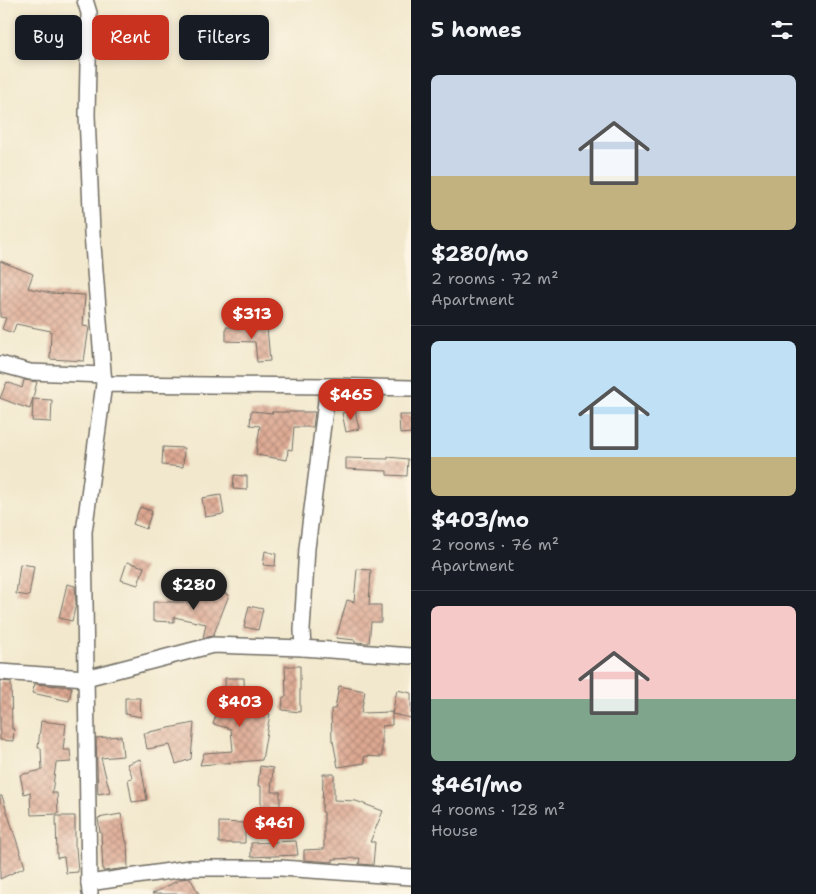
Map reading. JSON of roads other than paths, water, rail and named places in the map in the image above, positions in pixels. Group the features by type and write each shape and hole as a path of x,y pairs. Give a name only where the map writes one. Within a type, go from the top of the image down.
{"street":[{"path":"86,3 89,13 87,125 92,233 104,380 84,532 89,891 190,868 281,868 411,878"},
{"path":"0,364 30,372 104,380 411,388"},
{"path":"303,648 302,630 306,548 328,386"},
{"path":"0,672 86,678 213,645 303,648 411,656"}]}
